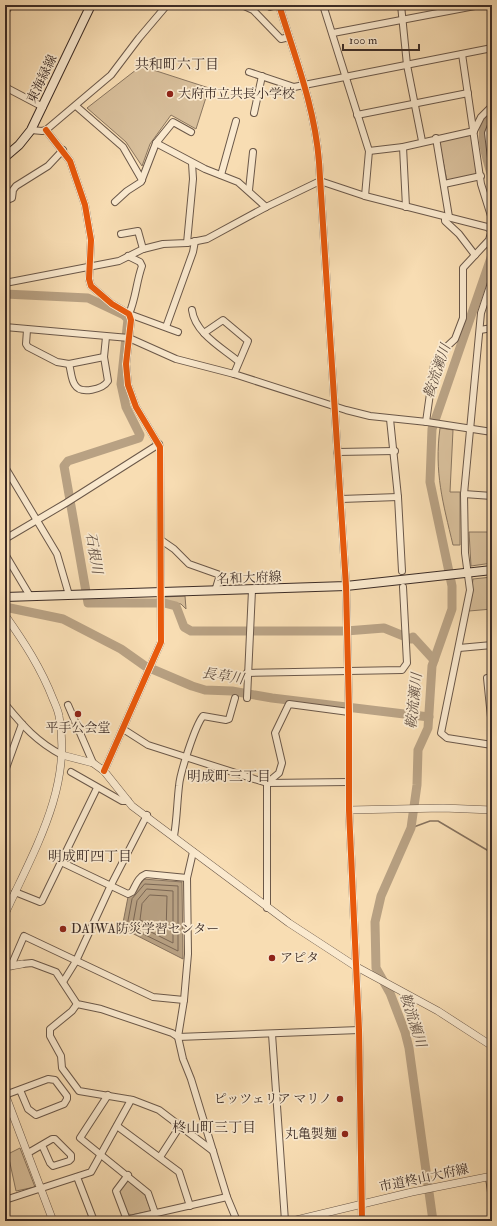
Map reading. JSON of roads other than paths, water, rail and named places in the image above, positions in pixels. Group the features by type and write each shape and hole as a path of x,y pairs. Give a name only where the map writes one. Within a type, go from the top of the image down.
{"main road":[{"name":"東海緑線","path":"6,155 19,144 31,130 91,5"},
{"name":"名和大府線","path":"5,597 346,586 492,570"}],"street":[{"path":"5,13 10,5"},
{"path":"31,130 46,130 111,75 139,38 167,5"},
{"path":"242,5 253,10 281,39 290,37"},
{"path":"268,5 270,7 278,5 290,37 312,113 317,140 346,586 349,708 348,782 359,1030 362,1221"},
{"path":"323,5 369,151 365,196"},
{"path":"401,5 407,65 422,142"},
{"path":"333,34 480,5"},
{"path":"249,72 294,87 346,78 492,48"},
{"path":"462,54 481,184 492,219"},
{"path":"254,113 262,76"},
{"path":"5,88 43,107"},
{"path":"357,115 468,93"},
{"path":"76,106 122,147 142,180"},
{"path":"474,131 481,117 492,106"},
{"path":"220,175 236,121"},
{"path":"114,202 142,180 156,143 173,122 191,132"},
{"path":"492,123 488,133 492,166"},
{"path":"46,130 70,161 85,205 91,240 91,286 95,291 129,314 178,332"},
{"path":"369,151 403,146 474,131"},
{"path":"436,138 444,184 447,217 445,220 459,234 475,255"},
{"path":"156,143 192,163 238,182 249,190 266,207"},
{"path":"403,146 406,208"},
{"path":"5,201 12,198 13,190 16,186 48,166 63,150"},
{"path":"249,190 252,152"},
{"path":"187,243 193,179 192,163"},
{"path":"444,184 481,176"},
{"path":"5,283 90,268 119,261 143,249 163,244 187,243 207,239 266,207 320,181 406,208 487,227 492,231 489,240 463,268 463,318 455,339 440,353 434,365 426,422"},
{"path":"121,234 138,231 143,249"},
{"path":"166,327 193,252 195,241"},
{"path":"104,771 161,642 159,444 136,406 128,385 126,338 131,320 129,314 135,299 136,283 142,266 140,262 128,256"},
{"path":"492,280 482,307 464,494 465,553 470,590 441,733 447,738 492,745"},
{"path":"192,310 193,318 204,333 238,361"},
{"path":"204,333 223,320 248,341 238,361 234,374"},
{"path":"5,327 126,338 176,359 234,374 370,416 426,422 492,432"},
{"path":"480,330 492,328"},
{"path":"27,330 26,344 28,347 57,362 69,364 104,357"},
{"path":"69,364 74,385 79,389 90,390 106,385 108,381 104,357 106,337"},
{"path":"390,419 395,451 402,571"},
{"path":"5,539 66,503 159,444"},
{"path":"337,452 395,451"},
{"path":"5,467 38,519 57,554 68,595"},
{"path":"464,494 492,496"},
{"path":"341,499 398,497"},
{"path":"161,540 174,549 189,564 220,575 215,591"},
{"path":"5,554 30,596"},
{"path":"247,673 402,670 408,663 403,587"},
{"path":"246,698 252,590"},
{"path":"5,615 31,653 48,685 59,715 62,755 58,784 52,807 5,914"},
{"path":"459,648 492,645"},
{"path":"492,677 487,678 492,727"},
{"path":"174,836 178,817 179,785 199,721 203,716 226,720 229,719 235,698"},
{"path":"5,704 44,746 62,755 93,762 104,771 128,801 267,908 356,966 438,1011 492,1046"},
{"path":"267,783 280,773 282,763 276,733 289,704 349,708"},
{"path":"68,705 93,762"},
{"path":"5,771 22,724"},
{"path":"123,729 148,745 267,783 348,782"},
{"path":"71,772 122,801 128,801"},
{"path":"267,783 267,908"},
{"path":"15,892 40,902 97,788"},
{"path":"349,810 425,808 492,810"},
{"path":"63,982 76,961 111,885 147,815"},
{"path":"193,852 187,878 188,954 184,1000 178,1037 183,1059 227,1197 237,1221"},
{"path":"61,862 128,894 132,892 137,880 142,875 146,874 187,878"},
{"path":"8,966 24,936 153,997 184,1000"},
{"path":"8,966 32,963 56,972 77,1004 101,1009 172,1033 178,1037 359,1030"},
{"path":"77,1004 72,1011 50,1030 50,1036 61,1056 62,1068 79,1091 131,1100 159,1110 213,1151"},
{"path":"272,1034 285,1221"},
{"path":"20,1090 28,1110 36,1115 64,1104 67,1096 55,1080 52,1079 5,1094 53,1221"},
{"path":"108,1095 80,1138 100,1155 128,1175 148,1193 155,1213"},
{"path":"5,1200 91,1172 131,1100"},
{"path":"116,1126 179,1172 190,1206"},
{"path":"160,1158 180,1126"},
{"path":"28,1153 52,1139 55,1139 71,1155 71,1159 63,1164 53,1166 50,1163 42,1145"},
{"path":"128,1175 116,1191 124,1220 139,1219 155,1213 227,1197"},
{"path":"490,1176 492,1199"},
{"name":"市道柊山大府線","path":"292,1221 412,1192 490,1176"},
{"path":"78,1177 94,1221"}],"water":[{"path":"143,879 182,882 183,959 122,928 128,897"}],"waterway":[{"name":"鞍流瀬川","path":"492,114 487,120 483,136 485,153 492,177"},
{"name":"鞍流瀬川","path":"433,1221 409,1048 405,1032 390,993 376,968 375,922 381,896 411,828 417,785 418,750 428,728 432,666 452,609 452,586 430,482 432,429 492,255"},
{"name":"石根川","path":"5,294 88,298 124,315 128,319 121,384 126,407 140,435 139,438 68,461 64,466 88,603 164,603 176,606 184,627 191,631 346,631 384,628 411,639 413,637 434,660"},
{"name":"長草川","path":"5,607 63,619 121,649 145,666 205,690 232,691 272,698 429,717"},
{"path":"411,828 430,821 438,821 492,853"}],"place":[{"name":"大府市立共長小学校","path":"170,94"},
{"name":"平手公会堂","path":"78,714"},
{"name":"DAIWA防災学習センター","path":"63,929"},
{"name":"アピタ","path":"272,958"},
{"name":"ピッツェリア マリノ","path":"340,1099"},
{"name":"丸亀製麺","path":"345,1134"}],"district":[{"name":"共和町六丁目","path":"177,64"},
{"name":"明成町三丁目","path":"229,776"},
{"name":"明成町四丁目","path":"90,856"},
{"name":"柊山町三丁目","path":"214,1127"}]}
